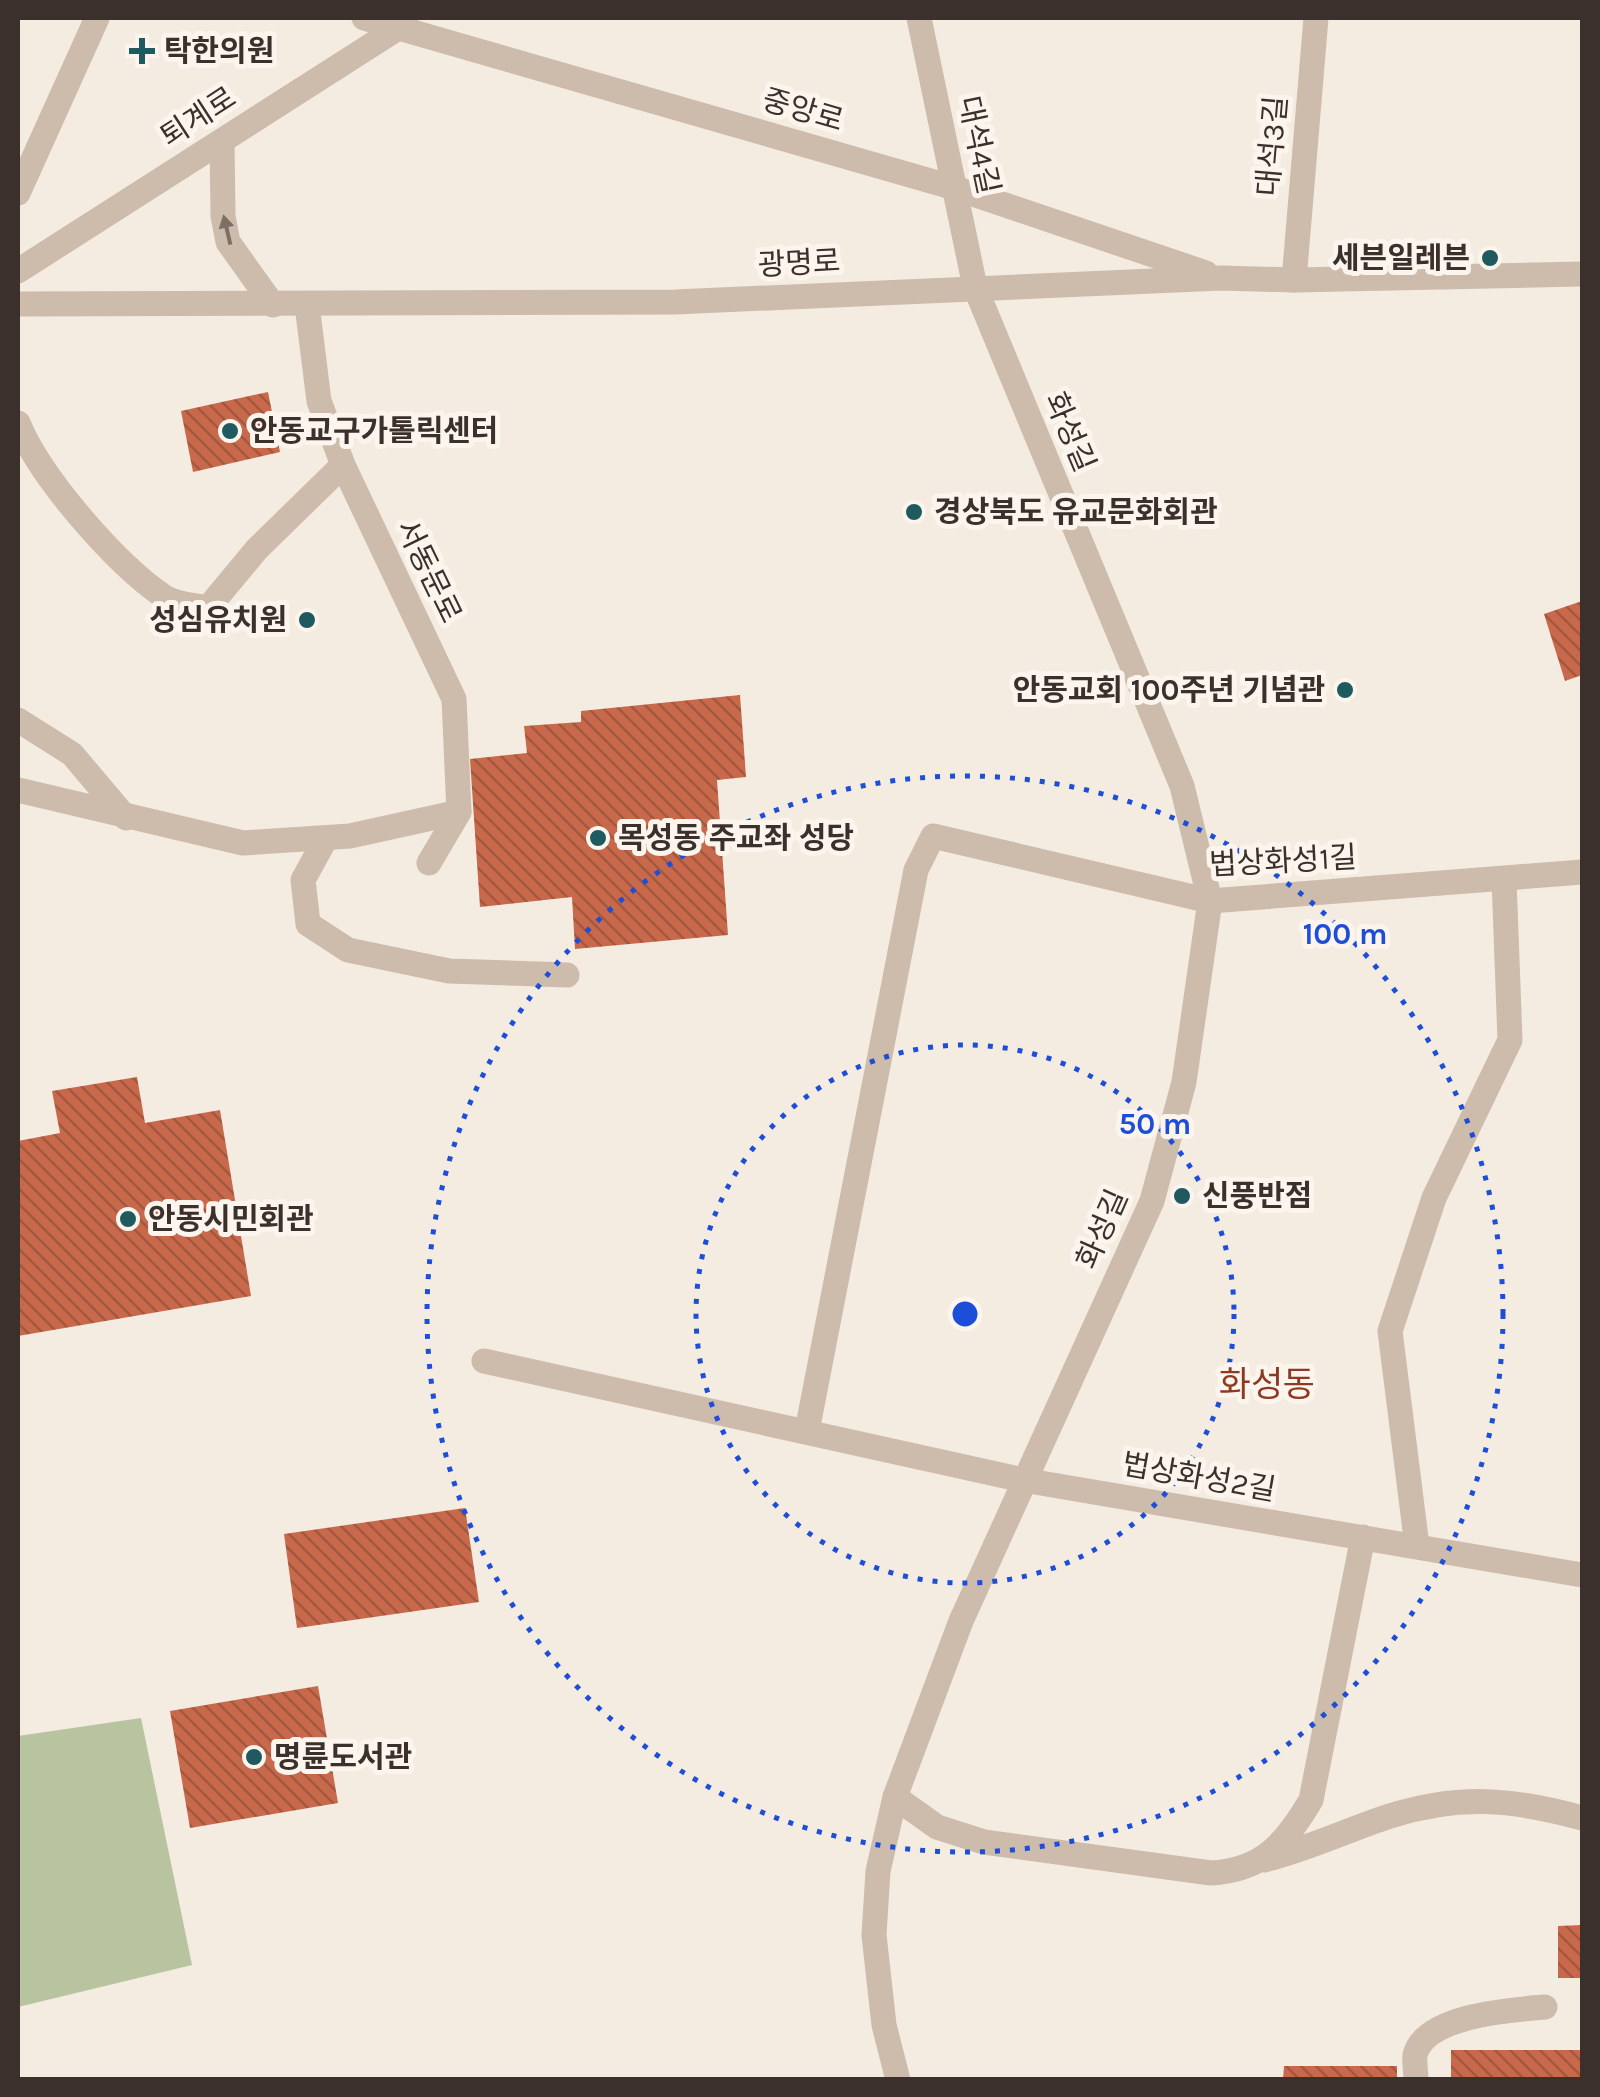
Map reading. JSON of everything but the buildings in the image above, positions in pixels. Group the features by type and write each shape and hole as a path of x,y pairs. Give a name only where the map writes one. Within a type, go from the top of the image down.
{"street":[{"path":"18,193 97,18"},
{"name":"중앙로","path":"364,18 407,22 955,188 1221,278"},
{"name":"대석4길","path":"919,18 975,287"},
{"name":"대석3길","path":"1294,280 1316,18"},
{"name":"퇴계로","path":"18,271 407,22"},
{"path":"222,141 228,242 273,305"},
{"name":"광명로","path":"18,304 675,302 1221,278 1582,274"},
{"name":"화성길","path":"898,2080 884,2024 874,1935 878,1870 895,1797 961,1622 1022,1480 1152,1201 1184,1082 1210,902 1182,786 975,287"},
{"name":"서동문로","path":"308,305 319,400 342,466 454,700 459,812"},
{"path":"18,423 26,444 96,535 166,598 208,608 257,549 342,466"},
{"path":"18,720 72,754 126,818"},
{"path":"18,790 243,843 350,836 459,812"},
{"path":"429,863 459,812"},
{"name":"법상화성1길","path":"807,1431 916,870 933,836 1210,902 1582,872"},
{"path":"326,838 303,880 308,924 348,950 449,971 567,975"},
{"path":"1417,1546 1390,1332 1434,1198 1510,1040 1504,879"},
{"name":"법상화성2길","path":"484,1361 1022,1480 1582,1575"},
{"path":"1260,1862 1288,1834 1310,1800 1363,1538"},
{"path":"895,1797 937,1826 984,1842 1211,1873 1236,1871 1301,1851 1390,1816 1440,1804 1486,1800 1531,1804 1582,1818"},
{"path":"1416,2080 1415,2056 1436,2028 1494,2012 1545,2007"}],"green space":[{"path":"141,1718 192,1965 18,2007 18,1736"}],"place":[{"name":"탁한의원","path":"142,51"},
{"name":"세븐일레븐","path":"1490,258"},
{"name":"안동교구가톨릭센터","path":"230,431"},
{"name":"경상북도 유교문화회관","path":"914,512"},
{"name":"성심유치원","path":"307,620"},
{"name":"안동교회 100주년 기념관","path":"1345,690"},
{"name":"목성동 주교좌 성당","path":"598,838"},
{"name":"신풍반점","path":"1182,1196"},
{"name":"안동시민회관","path":"128,1219"},
{"name":"명륜도서관","path":"254,1757"}],"district":[{"name":"화성동","path":"1267,1384"}]}
